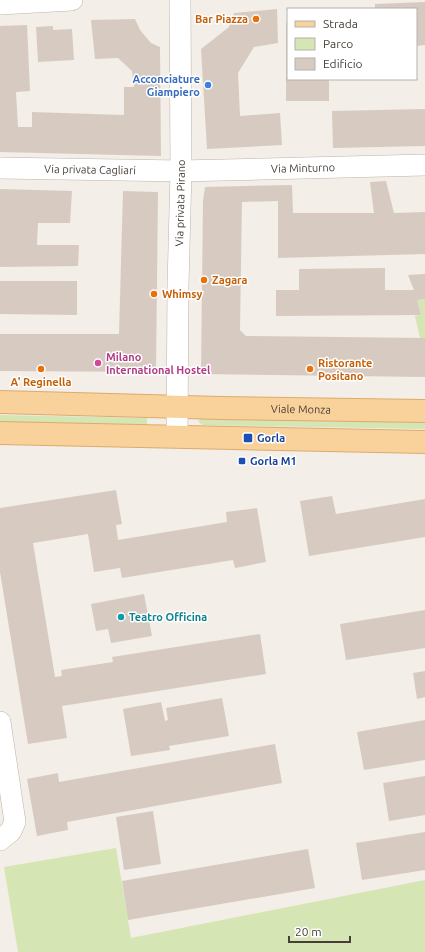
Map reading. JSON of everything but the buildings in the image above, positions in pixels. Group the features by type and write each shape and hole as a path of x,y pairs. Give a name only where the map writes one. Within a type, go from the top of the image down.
{"main road":[{"name":"Viale Monza","path":"0,402 221,408 425,411"},
{"path":"0,433 425,442"}],"street":[{"path":"0,4 72,0"},
{"name":"Via privata Pirano","path":"176,406 181,172 180,0"},
{"name":"Via Minturno","path":"181,172 425,166"},
{"name":"Via privata Cagliari","path":"0,168 181,172"},
{"path":"176,406 177,436"},
{"path":"0,722 15,816 15,822 6,836"}],"green space":[{"path":"425,299 425,338 420,338 415,316 421,315 417,300"},
{"path":"0,415 147,418 147,425 0,422"},
{"path":"202,418 425,422 425,429 202,425 198,421"},
{"path":"116,848 131,938 425,880 425,952 18,952 4,867"}],"place":[{"name":"Bar Piazza","path":"256,19"},
{"name":"Acconciature Giampiero","path":"208,85"},
{"name":"Zagara","path":"204,280"},
{"name":"Whimsy","path":"154,294"},
{"name":"Milano International Hostel","path":"98,363"},
{"name":"A' Reginella","path":"41,369"},
{"name":"Ristorante Positano","path":"310,369"},
{"name":"Gorla","path":"248,438"},
{"name":"Gorla M1","path":"242,461"},
{"name":"Teatro Officina","path":"121,617"}]}
